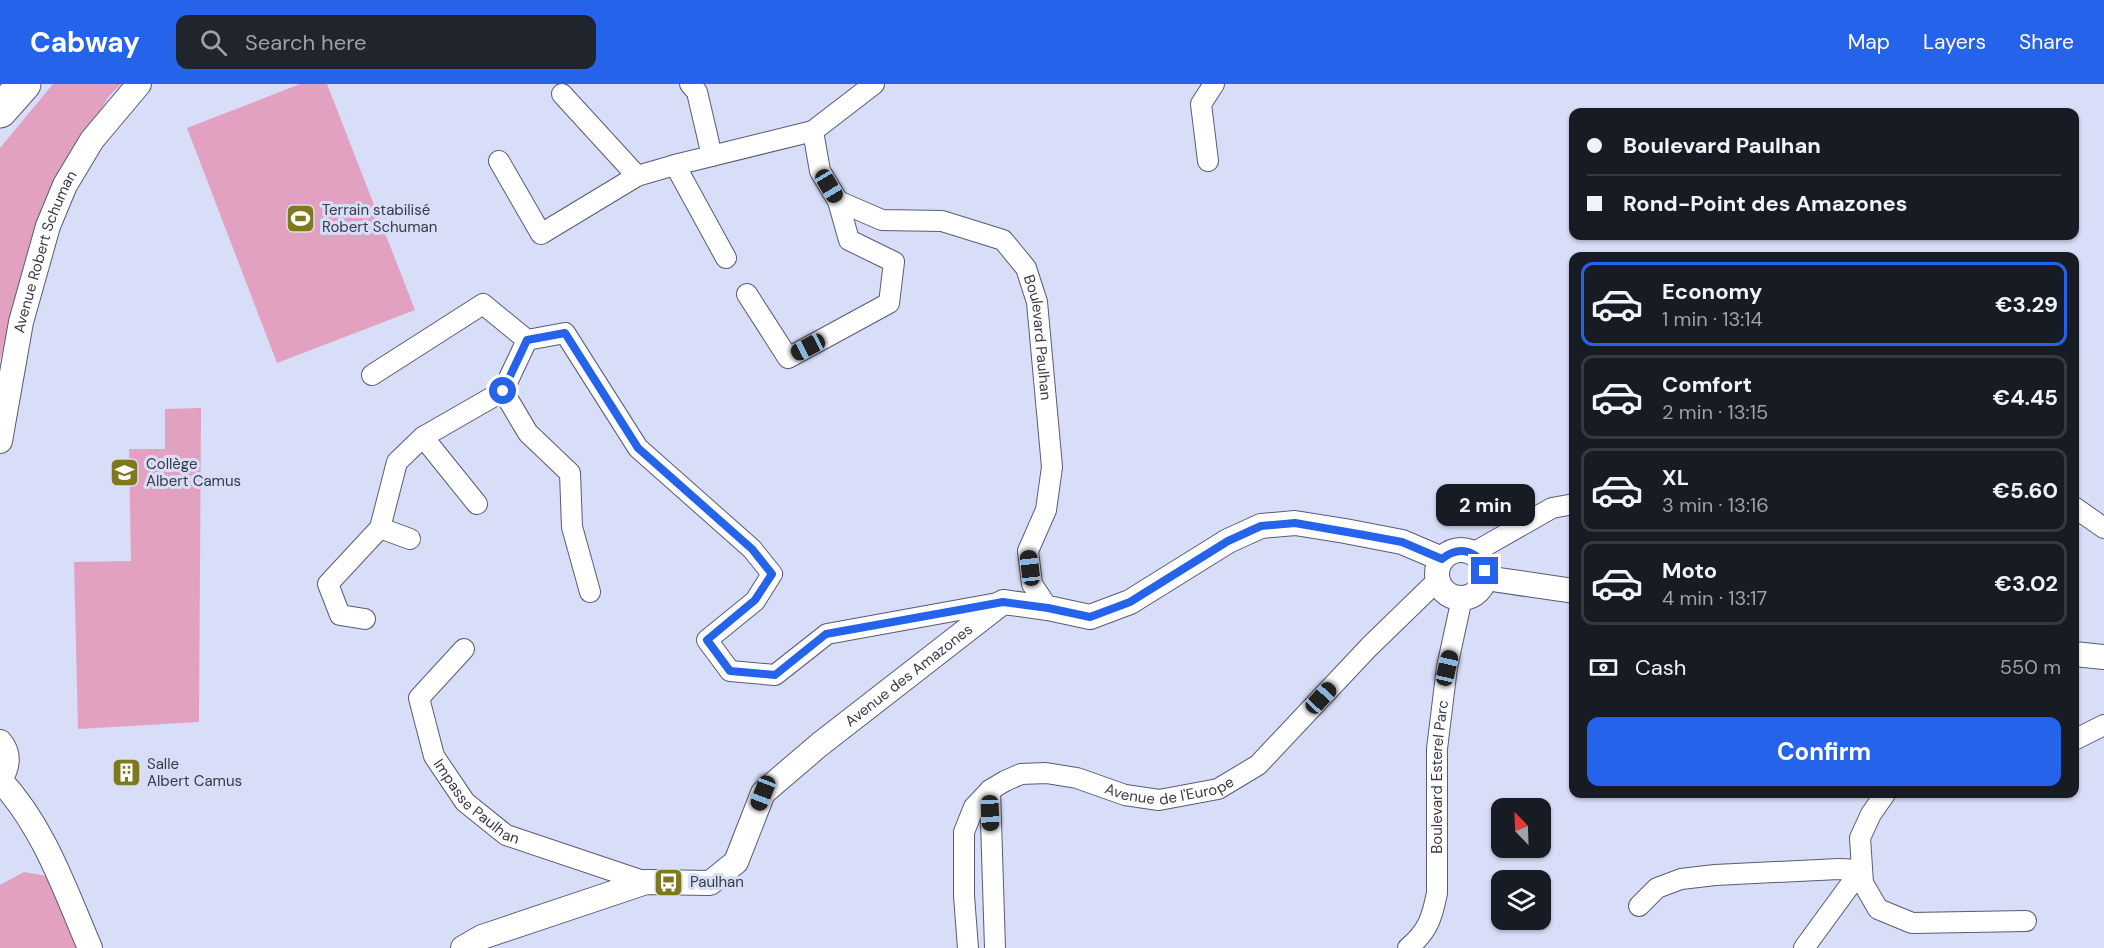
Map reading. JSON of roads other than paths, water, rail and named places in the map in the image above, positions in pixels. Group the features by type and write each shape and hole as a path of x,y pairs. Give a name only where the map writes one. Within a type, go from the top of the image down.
{"highway":[{"path":"0,111 24,84"}],"street":[{"name":"Avenue Robert Schuman","path":"0,441 21,322 48,226 65,185 92,140 139,84"},
{"path":"690,84 697,92 712,156"},
{"path":"499,161 541,234 637,176 813,131 874,84"},
{"path":"1208,161 1201,104 1214,84"},
{"path":"562,94 637,176"},
{"path":"747,294 788,358 889,303 894,262 849,240 838,201 820,171 813,131"},
{"path":"675,165 726,258"},
{"name":"Boulevard Paulhan","path":"838,201 882,220 942,220 1003,240 1026,268 1037,302 1052,467 1046,510 1028,551 1032,584 1048,608"},
{"path":"372,375 483,304 527,340 565,333 638,448 752,549 772,574 755,600 707,640 730,671 775,675 826,634 1003,602 1090,617 1130,602 1228,541 1261,526 1295,523 1402,542 1440,570 1447,593 1462,598 1477,592 1485,578 1483,564 1473,553 1460,550 1454,551 1440,570"},
{"path":"366,619 340,615 328,584 380,528 398,462 423,437 503,391 527,340"},
{"path":"503,391 528,433 570,473 572,527 590,592"},
{"path":"423,437 477,504"},
{"path":"1473,553 1552,507 1569,505"},
{"path":"2079,510 2104,528"},
{"path":"380,528 410,539"},
{"name":"Avenue de l'Europe","path":"968,948 964,896 964,832 974,807 990,790 1005,780 1021,774 1046,773 1077,778 1125,795 1159,800 1218,789 1258,765 1440,570"},
{"path":"1485,578 1569,590"},
{"name":"Boulevard Esterel Parc","path":"1408,948 1424,932 1432,916 1437,893 1437,749 1447,668 1462,598"},
{"name":"Avenue des Amazones","path":"463,948 482,938 646,882 710,883 736,862 763,793 819,745 1003,602"},
{"name":"Impasse Paulhan","path":"464,649 419,698 434,756 465,802 506,835 646,882"},
{"path":"2079,654 2104,657"},
{"path":"2079,738 2104,725"},
{"path":"0,742 7,755 7,764 0,780 22,804 42,838 90,948"},
{"path":"990,790 995,948"},
{"path":"1882,798 1871,814 1860,838 1863,883 1878,909 1912,924 2026,921"},
{"path":"1639,906 1658,888 1681,879 1737,874 1861,870"},
{"path":"1804,948 1861,870"}],"place":[{"name":"Terrain stabilisé Robert Schuman","path":"301,219"},
{"name":"Collège Albert Camus","path":"125,473"},
{"name":"Salle Albert Camus","path":"126,773"},
{"name":"Paulhan","path":"669,882"}]}
